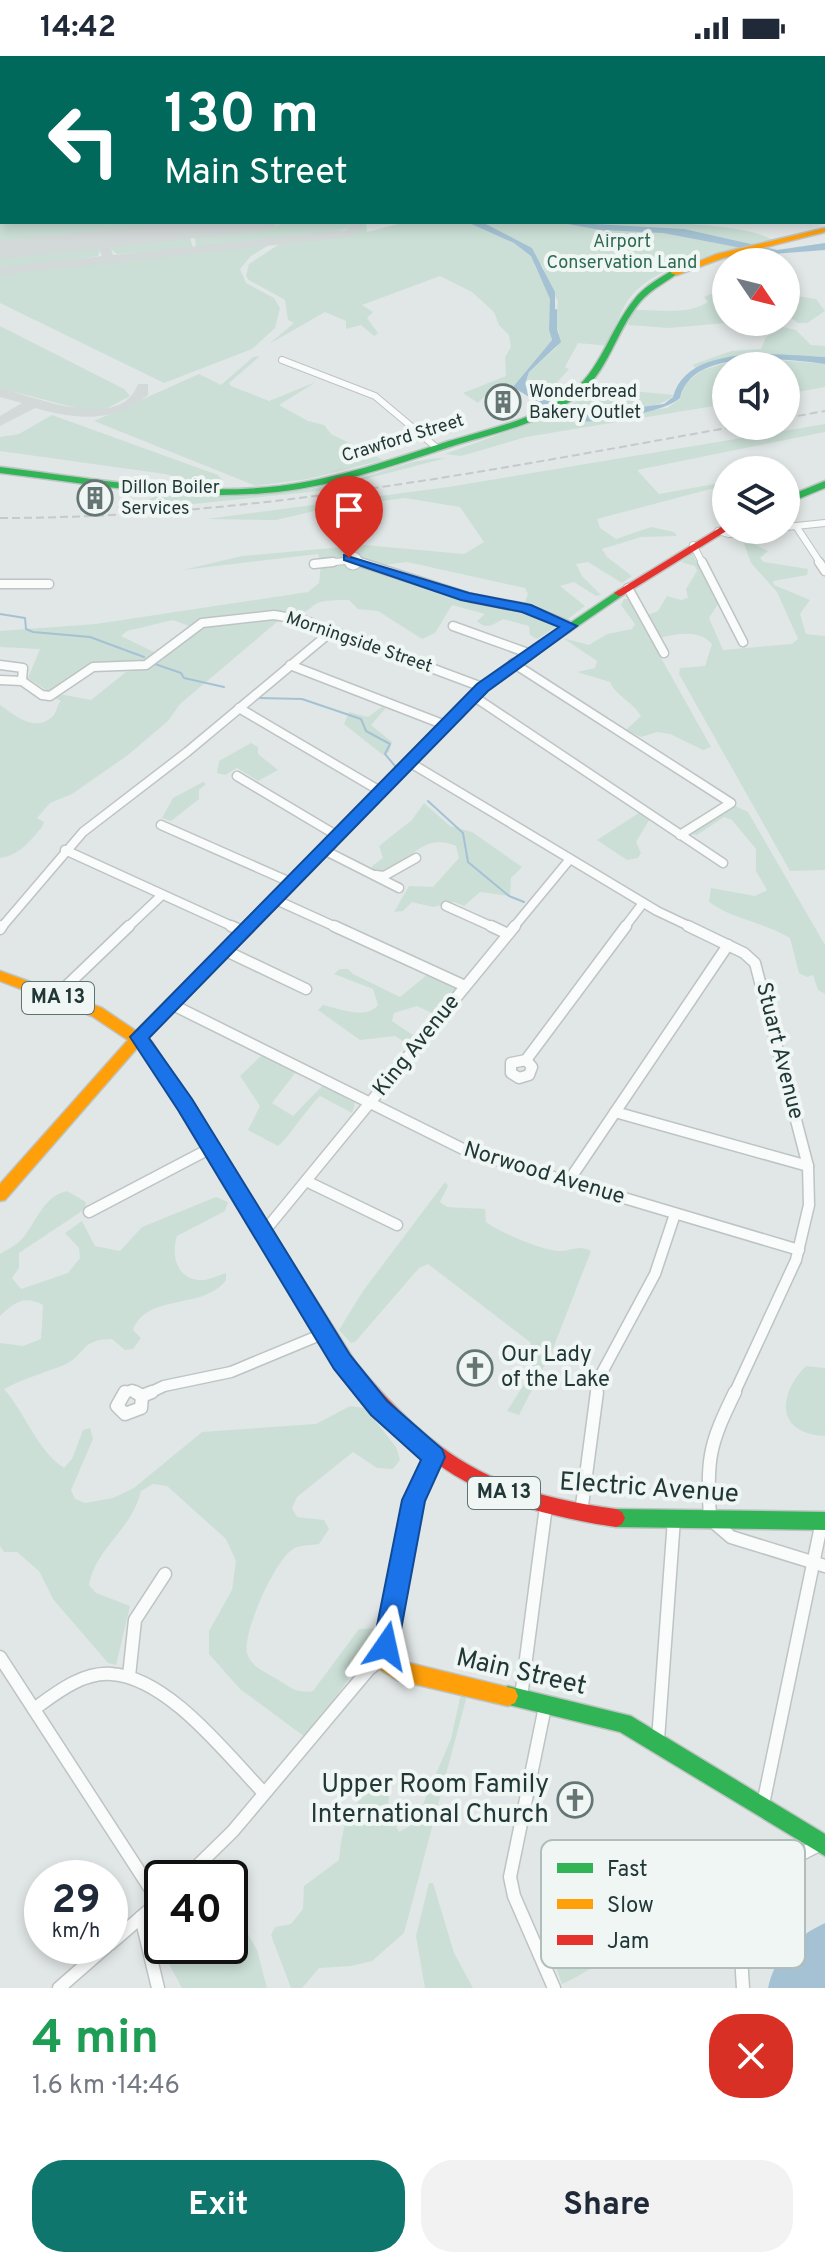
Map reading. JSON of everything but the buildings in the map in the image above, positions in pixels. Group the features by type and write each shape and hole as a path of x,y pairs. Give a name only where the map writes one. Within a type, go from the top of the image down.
{"main road":[{"name":"Crawford Street","path":"0,470 190,490 244,491 320,482 437,448 557,406 588,385 599,372 628,308 645,290 681,270 825,230"},
{"path":"800,495 825,484"},
{"path":"0,1195 139,1037 478,692 513,663 712,535"},
{"name":"MA 13","path":"0,976 114,1022 139,1037 156,1059 325,1333 370,1398 434,1457"},
{"path":"114,1022 141,1023 159,1017"},
{"path":"121,1060 140,1055 156,1059"},
{"path":"382,1659 414,1500 434,1457"},
{"name":"Electric Avenue","path":"434,1457 474,1480 546,1506 581,1513 674,1519 824,1521"},
{"name":"Main Street","path":"382,1659 397,1670 612,1719 658,1740 823,1845"}],"street":[{"path":"282,360 380,399 437,448"},
{"path":"800,526 825,523"},
{"path":"800,532 825,571"},
{"path":"693,545 743,642"},
{"path":"314,564 345,561 352,565 360,562 466,597 526,608 570,626"},
{"path":"0,584 49,584"},
{"path":"628,588 664,653"},
{"name":"Morningside Street","path":"0,680 22,681 42,695 50,696 93,667 146,665 195,627 218,619 286,615 478,692 723,863"},
{"path":"453,626 528,653"},
{"path":"0,929 65,850 332,631"},
{"path":"513,663 731,803 680,835"},
{"name":"Morningside Street","path":"0,665 23,668 22,681"},
{"path":"290,665 445,725"},
{"path":"239,708 380,791"},
{"name":"Stuart Avenue","path":"409,762 643,903 748,955 758,971 808,1166 809,1205 799,1250 771,1319 715,1430 707,1459 710,1519"},
{"path":"237,776 336,835"},
{"path":"161,825 290,882"},
{"path":"322,849 399,888"},
{"path":"65,850 242,931"},
{"path":"373,875 384,876 416,858"},
{"name":"King Avenue","path":"263,1233 570,859"},
{"path":"55,997 162,895"},
{"path":"274,899 465,986"},
{"path":"526,1060 643,903"},
{"path":"446,906 508,934"},
{"path":"568,1182 728,945"},
{"path":"224,950 306,989"},
{"name":"Norwood Avenue","path":"171,1004 463,1150 799,1250"},
{"path":"615,1112 808,1166"},
{"path":"89,1212 211,1148"},
{"path":"306,1181 397,1225"},
{"path":"581,1513 598,1380 655,1274 675,1214"},
{"path":"142,1396 164,1386 231,1372 325,1333"},
{"path":"521,1697 546,1506"},
{"path":"658,1740 674,1519"},
{"path":"710,1519 731,1537 819,1564"},
{"path":"762,1809 819,1564 824,1521"},
{"path":"129,1676 128,1644 134,1617 144,1597 165,1574"},
{"path":"0,1657 144,1876"},
{"path":"203,1860 233,1831 369,1669 382,1659"},
{"path":"34,1709 82,1679 111,1674 129,1676 171,1703 264,1793"},
{"path":"541,1958 514,1896 510,1877 546,1702"},
{"path":"128,1928 144,1914"},
{"path":"141,1917 158,1988"},
{"path":"59,1988 87,1964"},
{"path":"545,1968 554,1988"},
{"path":"742,1968 743,1988"}],"green space":[{"path":"0,224 206,224 0,246"},
{"path":"282,224 350,224 349,228 335,232 196,248 195,238 190,238 193,248 117,254 111,249 113,242"},
{"name":"Airport Conservation Land","path":"360,224 366,224 367,232 398,224 685,224 751,232 773,241 742,248 712,248 712,255 675,267 641,286 625,305 609,346 578,343 565,367 569,369 552,388 569,394 556,402 528,389 525,384 529,372 557,347 559,333 555,323 558,302 542,265 534,264 551,299 549,330 552,340 513,387 488,393 478,403 463,393 506,376 505,357 511,347 509,335 499,325 494,312 472,292 440,276 362,305 373,312 367,318 378,333 374,336 361,325 346,329 346,321 325,312 269,344 294,323 288,320 285,300 249,280 246,276 249,264 284,241 351,234 361,229"},
{"path":"272,243 251,256 240,269 246,283 274,298 280,308 275,328 252,349 164,383 0,303 0,273"},
{"path":"94,244 100,250 98,256 0,270 0,255"},
{"path":"712,293 712,324 669,328 628,325 634,310 690,309 708,302 704,297"},
{"path":"800,296 816,299 825,311 807,323 800,323"},
{"path":"0,326 124,389 130,396 102,411 91,412 0,388"},
{"path":"800,334 811,345 825,346 825,357 800,356 800,352 728,352 761,349 766,337"},
{"path":"260,356 229,383 231,386 269,401 316,382 279,405 308,421 324,425 331,434 383,460 308,479 256,486 94,421 199,374 221,385 253,357"},
{"path":"712,358 712,363 696,368 692,365"},
{"path":"800,362 825,364 825,387 800,391"},
{"path":"712,367 712,406 526,437 461,456 445,454 559,413 578,421 667,408 680,399 685,383"},
{"path":"632,391 674,395 643,408 597,416 575,416 569,405 583,398 598,401"},
{"path":"52,415 218,475 222,480 209,485 165,474 0,451 0,437 19,434"},
{"path":"825,424 825,432 800,437 800,428"},
{"path":"729,440 785,440 637,470 659,494 712,485 712,489 597,519 600,528 616,539 651,527 674,532 677,536 641,537 602,549 607,557 632,576 622,583 588,562 576,564 582,576 601,595 596,596 574,582 560,586 585,606 568,619 524,604 528,594 525,588 407,562 384,565 356,555 320,561 318,554 183,570 242,556 365,545 464,554 484,542 460,507 405,498 328,508 276,520 207,519 448,487"},
{"path":"446,458 319,491 136,510 157,494 225,495 292,491 351,481 418,461"},
{"path":"744,544 754,544 768,551 760,558 764,562 808,569 807,575 773,581 774,585 810,600 800,614 806,634 825,636 825,870 790,871 679,674 680,668 705,666 712,644 694,634 659,638 648,615 658,611 667,596 681,600 688,598 686,589 697,571 695,566 681,562 692,553 718,604 709,618 723,650 792,644 798,639 777,592 751,563"},
{"path":"341,564 353,568 363,565 525,610 559,625 537,639 530,635 529,626 503,619 493,625 483,625 477,621 485,614 452,605 435,633 422,639 378,611 358,609 349,600 320,602 301,613 231,614 189,626 173,620 127,631 121,636 156,653 139,663 92,664 48,691 28,678 40,649 0,647 0,631 96,624 308,592 319,583 321,565"},
{"path":"624,599 628,599 711,747 703,750 670,734 657,732 641,737 626,730 641,716 638,711 610,682 577,672 595,668 597,661 563,638 589,645 607,634 632,629 635,624 621,605"},
{"path":"283,617 180,704 168,721 128,755 72,794 50,803 37,818 44,822 33,838 19,851 0,858 0,705 25,721 45,721 55,714 61,701 55,698 59,694 91,700 126,672 142,669 203,627"},
{"path":"383,706 385,709 371,725 392,742 389,752 383,755 344,724 349,712 368,717"},
{"path":"251,743 258,747 258,754 278,770 258,781 237,768 225,775 217,773 219,761"},
{"path":"203,782 206,784 199,790 199,799 171,821 162,818 173,798"},
{"path":"424,803 450,826 472,832 522,867 511,878 510,896 480,892 464,906 454,902 433,907 412,902 403,911 394,912 409,886 433,887 459,858 456,846 442,842 419,849 392,869 371,871 372,866 383,858 379,846 412,820"},
{"path":"731,804 748,812 825,945 825,994 818,990 813,975 807,977 799,973 790,938 709,902 711,888 755,896 767,890 756,871 756,849 732,820 724,817 697,835 689,834"},
{"path":"639,813 649,820 636,842 641,853 638,858 627,860 597,840"},
{"path":"340,969 348,969 400,997 427,975 457,989 436,1015 417,1006 394,1013 392,1021 414,1036 409,1045 395,1036 360,1040 318,1010 323,1005 360,1013 378,1005 373,989 334,974"},
{"path":"263,1054 296,1072 272,1103 293,1116 323,1085 355,1103 352,1113 320,1096 278,1146 248,1130 260,1106 240,1076"},
{"path":"445,1182 448,1186 440,1202 447,1207 485,1209 486,1222 543,1248 559,1251 583,1248 591,1251 552,1351 519,1415 507,1411 528,1378 535,1353 530,1342 428,1264 419,1268 356,1341 351,1343 339,1330 363,1291"},
{"path":"67,1191 86,1202 85,1209 19,1253 19,1268 12,1278 21,1289 68,1273 80,1258 79,1248 65,1233 82,1221 95,1246 120,1251 142,1227 216,1197 228,1202 225,1211 177,1236 175,1243 175,1258 185,1275 203,1280 226,1273 226,1280 217,1289 163,1306 140,1318 133,1330 141,1338 133,1349 125,1350 112,1339 94,1342 64,1365 4,1389 46,1451 64,1468 72,1459 83,1430 90,1428 93,1439 71,1490 75,1499 85,1503 113,1498 134,1488 202,1432 316,1424 350,1406 365,1408 396,1447 400,1460 393,1469 377,1468 353,1452 297,1497 292,1508 297,1517 324,1520 329,1529 319,1544 297,1547 287,1554 270,1580 255,1614 247,1643 249,1658 260,1670 299,1691 313,1691 359,1629 377,1628 376,1637 327,1711 305,1737 240,1689 209,1654 209,1631 232,1590 236,1561 226,1539 167,1486 153,1484 141,1491 130,1517 99,1560 89,1585 96,1593 130,1606 116,1665 108,1663 53,1599 39,1571 17,1552 4,1552 0,1546 0,1343 23,1346 41,1339 43,1305 25,1300 0,1316 0,1254 22,1239 52,1198"},
{"path":"806,1366 825,1368 825,1436 809,1434 797,1428 786,1411 790,1389"},
{"path":"464,1693 466,1699 404,1933 372,1961 319,1968 302,1988 291,1988 271,1935 275,1927 291,1924 303,1909 304,1886 339,1860 346,1821 366,1795 390,1781 388,1810 399,1832 415,1823 451,1739 460,1698"},
{"path":"429,1883 433,1883 454,1953 473,1988 425,1988 416,1936"},
{"path":"248,1934 257,1950 267,1988 182,1988 169,1964 248,1964"},
{"path":"556,1968 592,1968 562,1984"}],"water":[{"path":"471,224 486,224 532,248 555,292 555,323 561,342 529,372 525,384 528,390 564,407 569,405 575,416 664,404 673,397 682,379 697,367 712,361 712,367 702,370 688,382 680,398 660,408 581,422 571,421 552,411 513,387 552,340 549,330 550,299 531,256 514,243"},
{"path":"568,224 684,229 768,248 742,248 663,233 600,230"},
{"path":"825,243 825,250 800,252 800,248 791,248"},
{"path":"800,356 825,357 825,364 800,361"},
{"path":"825,1923 825,1988 768,1988 775,1968 805,1968 805,1934"}],"waterway":[{"path":"556,310 556,331"},
{"path":"0,614 25,618 26,629 33,632 90,637 144,657"},
{"path":"155,664 181,673 184,678 224,687"},
{"path":"259,698 302,699 361,719 366,731 390,744 385,754 395,766"},
{"path":"428,801 463,833 468,862 509,896 524,902"}],"taxiway":[{"path":"0,271 349,233 357,228 355,224"},
{"path":"107,255 103,244 115,238"},
{"path":"34,403 74,413 110,412 127,405 143,392 143,387"},
{"path":"0,392 34,403"},
{"path":"0,422 34,403"}],"runway":[{"path":"0,250 244,224"}],"railway":[{"path":"800,415 825,411"},
{"path":"0,518 94,516 279,500 462,474 712,431"}],"traffic: fast":[{"path":"0,470 127,486 222,492 305,485 380,466 515,424 559,405 588,382 600,367 626,316 638,300 653,285 674,273"},
{"path":"800,495 825,484"},
{"path":"245,929 482,687 619,593"},
{"path":"616,1518 825,1521"},
{"path":"508,1696 624,1723 825,1846"}],"traffic: slow":[{"path":"674,273 720,256 825,230"},
{"path":"0,1195 139,1037 245,929"},
{"path":"0,976 97,1012 147,1046 350,1368"},
{"path":"434,1457 414,1500 382,1659 397,1670 508,1696"}],"traffic: jam":[{"path":"619,593 712,536"},
{"path":"350,1368 405,1429 466,1474 535,1503 616,1518"}],"place":[{"name":"Wonderbread Bakery Outlet","path":"503,402"},
{"name":"Dillon Boiler Services","path":"95,498"},
{"name":"Our Lady of the Lake","path":"475,1368"},
{"name":"Upper Room Family International Church","path":"575,1800"}],"route":[{"path":"349,558 356,557 360,562 398,572 466,597 526,608 570,626 482,687 139,1037 152,1052 342,1362 379,1408 434,1457 417,1487 386,1646"}]}
